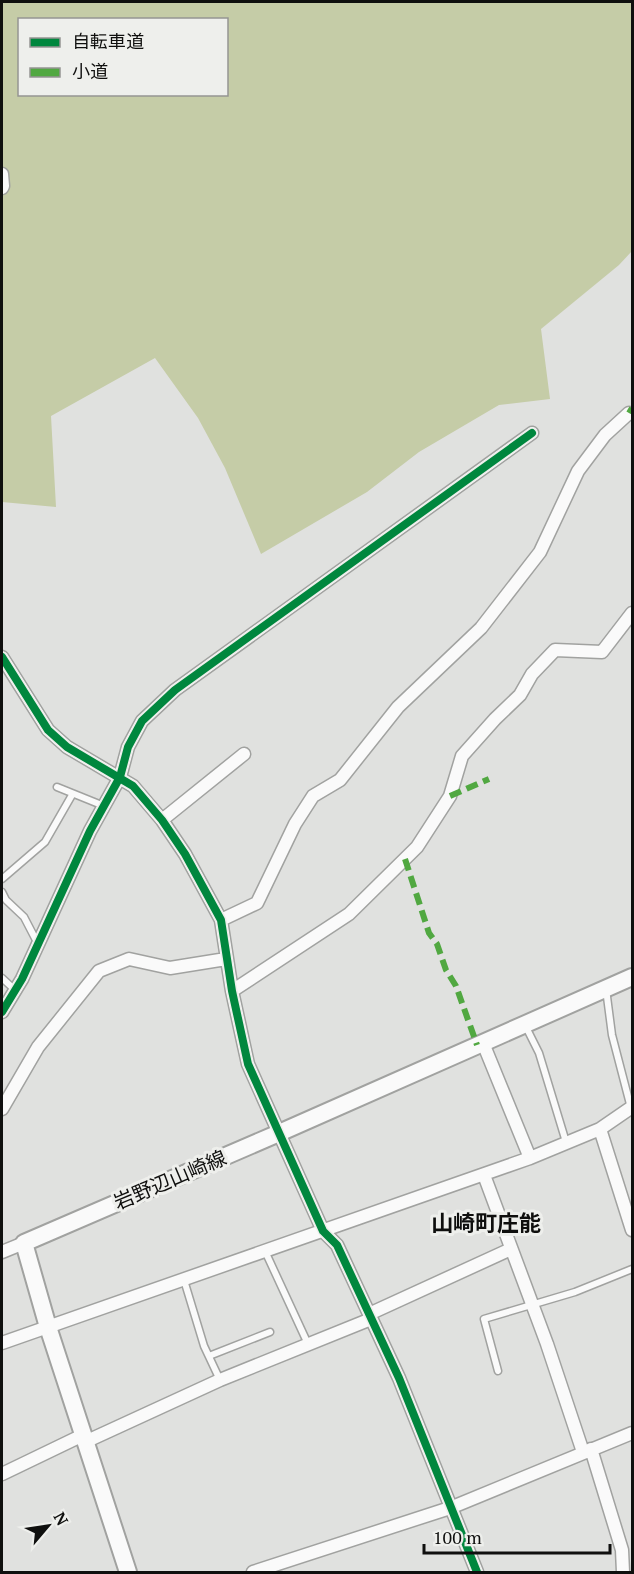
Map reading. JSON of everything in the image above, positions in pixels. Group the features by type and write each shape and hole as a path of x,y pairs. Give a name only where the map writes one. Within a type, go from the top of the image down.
{"main road":[{"name":"岩野辺山崎線","path":"24,1243 633,977"},
{"path":"24,1243 48,1327 128,1572"}],"street":[{"path":"2,174 2,188"},
{"path":"221,920 257,903 295,824 314,796 340,780 398,707 482,628 540,552 578,471 605,435 629,413"},
{"path":"2,1012 15,991 68,876 120,777 128,747 142,721 175,690 532,433"},
{"path":"232,991 349,914 417,847 450,796 462,756 520,695 532,674 555,650 602,652 633,613"},
{"path":"2,657 48,730 67,747 133,786 162,820 221,920 226,959 248,1064 323,1231 337,1245 399,1378 477,1572"},
{"path":"162,820 244,754"},
{"path":"2,1109 38,1047 99,971 129,960 170,968 226,959"},
{"path":"483,1043 530,1158"},
{"path":"2,1343 530,1158 600,1129 632,1107"},
{"path":"600,1129 632,1222"},
{"path":"483,1175 622,1550 623,1572"},
{"path":"2,1252 24,1243"},
{"path":"2,1474 308,1344 511,1249"},
{"path":"253,1572 450,1508 633,1433"}],"lane":[{"path":"57,787 104,806"},
{"path":"2,879 45,842 72,795"},
{"path":"2,892 6,900 24,917 38,944"},
{"path":"2,978 15,991"},
{"path":"606,989 612,1035 632,1107"},
{"path":"525,1024 539,1053 567,1143"},
{"path":"265,1251 308,1344"},
{"path":"498,1371 484,1319 575,1292 633,1269"},
{"path":"184,1280 209,1356 220,1380"},
{"path":"209,1356 270,1332"}],"green space":[{"path":"2,2 632,2 632,251 619,265 541,329 550,399 499,405 419,452 367,492 261,554 225,468 198,418 155,358 51,416 56,507 2,502"}],"marked path":[{"path":"629,413 632,408"},
{"path":"450,796 489,779"},
{"path":"405,859 429,933 437,944 446,970 456,986 477,1045"}],"cycle path":[{"path":"2,1012 22,979 90,831 120,777 128,747 142,721 175,690 532,433"},
{"path":"2,657 48,730 67,747 133,786 162,820 185,854 221,920 232,991 248,1064 323,1231 337,1245 399,1378 477,1572"}],"district":[{"name":"山崎町庄能","path":"486,1223"}]}
